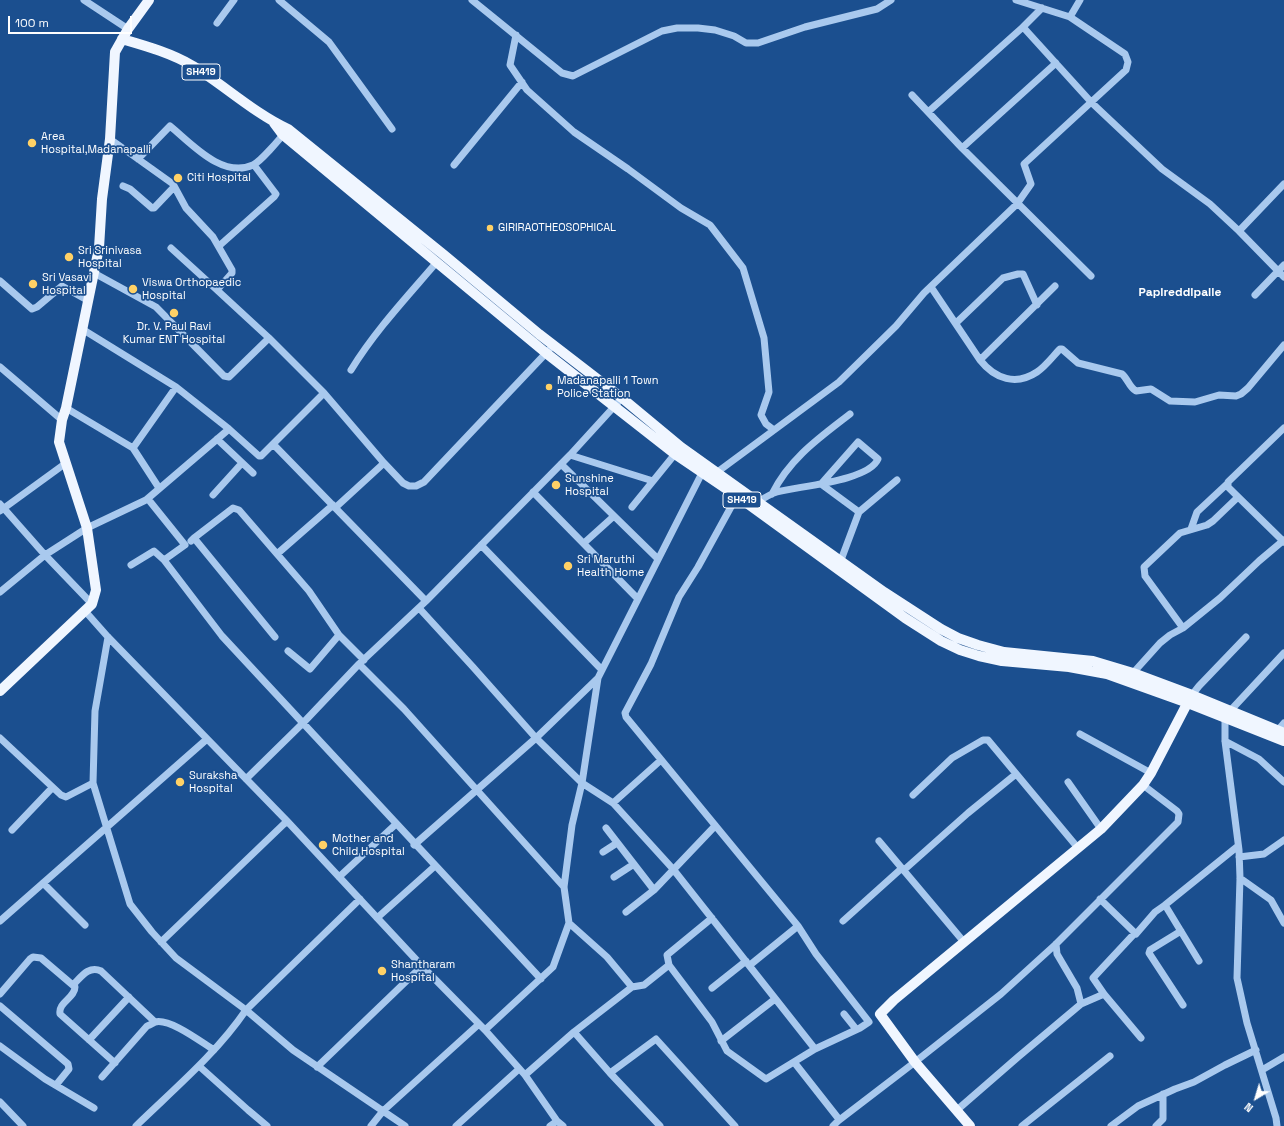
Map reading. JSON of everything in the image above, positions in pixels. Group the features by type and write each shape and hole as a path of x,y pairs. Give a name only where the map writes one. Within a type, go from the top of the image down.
{"main road":[{"path":"0,691 88,608 96,590 87,528 59,442 62,420 66,408 99,248 102,200 110,139 115,52 128,29 149,0"},
{"name":"SH419","path":"122,39 160,51 193,66 286,132 444,255 553,345 622,398 737,496 905,618 948,644 979,656 1002,661 1075,668 1107,674 1190,699"},
{"name":"SH419","path":"286,132 436,263 546,353 675,454 704,469 716,473 841,560 884,592 941,629 958,638 1004,652 1093,661 1133,673 1227,714 1284,741"},
{"path":"970,1126 915,1062 880,1014 894,1000 1101,829 1143,786 1190,699"},
{"name":"SH419","path":"1227,714 1282,729"}],"street":[{"path":"84,0 128,29"},
{"path":"216,22 234,0"},
{"path":"279,0 329,42 392,129"},
{"path":"472,0 562,73 573,76 662,31 677,28 715,30 734,36 746,42 758,43 805,27 878,9 891,0"},
{"path":"716,473 839,382 896,326 931,287 1017,204 1031,184 1024,164 1126,70 1128,62 1125,54 1070,16 1016,0"},
{"path":"1070,16 1080,0"},
{"path":"928,112 1023,27 1042,8"},
{"path":"1023,27 1092,102 1162,169 1210,204 1284,277"},
{"path":"516,35 510,65 527,90 574,132 681,208 710,225 743,268 764,338 770,392 761,416 766,424 774,430"},
{"path":"962,148 1056,63"},
{"path":"454,165 522,82"},
{"path":"912,95 1017,204 1091,276"},
{"path":"138,159 170,126 212,161 233,168 245,168 254,165 286,132"},
{"path":"110,139 167,179 174,187 186,208 213,237 232,270 232,273 217,290"},
{"path":"219,246 276,194 254,165"},
{"path":"1239,231 1284,184"},
{"path":"123,186 130,189 152,208 154,208 174,187"},
{"path":"171,248 269,338 324,393 384,463 404,483 410,486 416,486 424,482 553,345"},
{"path":"351,370 366,345 436,263"},
{"path":"1255,295 1284,265"},
{"path":"94,274 156,307 224,376 229,376 269,338"},
{"path":"956,323 1003,278 1018,274 1023,274 1037,305"},
{"path":"1,285 32,309 37,308 62,286 88,300"},
{"path":"980,360 1055,286"},
{"path":"931,287 985,367 998,376 1010,380 1030,376 1038,371 1060,349 1062,349 1078,363 1122,374 1130,386 1136,391 1151,389 1170,401 1195,402 1219,395 1236,396 1241,394 1248,388 1284,345"},
{"path":"82,328 176,387 259,456 261,456 324,393"},
{"path":"0,367 62,420"},
{"path":"133,448 176,387"},
{"path":"246,779 303,723 361,662 426,601 570,455 622,398"},
{"path":"66,408 133,448 159,488"},
{"path":"772,494 782,476 799,456 850,414"},
{"path":"1191,530 1194,518 1198,512 1284,428"},
{"path":"0,592 45,555 87,528 146,500 228,429"},
{"path":"217,439 253,473"},
{"path":"758,502 772,494 821,484 855,476 875,464 878,459 860,442 857,442 821,484"},
{"path":"273,444 426,601"},
{"path":"632,507 675,454"},
{"path":"570,455 653,481"},
{"path":"66,462 1,508 45,555 88,608 108,637 287,821 422,966 482,1027 525,1075 560,1123 550,1126"},
{"path":"213,495 242,463"},
{"path":"276,554 384,463"},
{"path":"560,464 658,559"},
{"path":"371,1126 383,1111 553,968 569,923 564,887 572,825 582,783 598,678 704,469"},
{"path":"841,560 859,512 897,480"},
{"path":"821,484 859,512"},
{"path":"1133,673 1160,643 1170,635 1183,628 1220,598 1259,561 1284,541 1228,487 1227,484"},
{"path":"533,492 638,598"},
{"path":"737,496 698,567 679,597 651,664 625,713 627,719 798,926 816,954 869,1022"},
{"path":"1183,628 1145,576 1144,567 1180,533 1207,525 1238,497"},
{"path":"146,500 148,499 186,545"},
{"path":"164,560 186,545 233,508 238,510 309,591 339,635 361,662 564,887"},
{"path":"584,543 614,516"},
{"path":"194,538 275,637"},
{"path":"481,545 602,670"},
{"path":"131,565 154,551 164,560 222,636 541,979"},
{"path":"418,608 473,666 536,738 582,783 612,803 673,870 815,1049"},
{"path":"288,650 310,669 339,635"},
{"path":"108,637 95,711 93,783 130,904 152,932 176,958 246,1010 293,1050 405,1126"},
{"path":"1190,699 1199,686 1246,637"},
{"path":"1277,1126 1276,1118 1248,1023 1238,978 1239,857 1225,741 1227,714 1284,653"},
{"path":"414,844 477,791 536,738 598,678"},
{"path":"1080,734 1151,773"},
{"path":"0,738 61,795 66,797 93,783"},
{"path":"0,922 207,739"},
{"path":"912,795 952,758 986,739 1078,848"},
{"path":"1225,741 1258,759 1284,782"},
{"path":"612,803 661,760"},
{"path":"843,921 968,813 1016,774"},
{"path":"1068,782 1101,829"},
{"path":"836,1123 1001,994 1056,944 1178,822 1179,814 1143,786"},
{"path":"12,830 52,788"},
{"path":"161,942 287,821"},
{"path":"339,877 396,824"},
{"path":"626,912 654,890 715,826"},
{"path":"606,828 654,890"},
{"path":"1239,857 1264,854 1284,840"},
{"path":"879,841 964,942"},
{"path":"603,852 618,843"},
{"path":"1141,1038 1104,994 1093,978 1134,934 1137,934 1155,912 1238,846"},
{"path":"614,877 634,864"},
{"path":"377,918 435,866"},
{"path":"1240,878 1271,900 1284,923"},
{"path":"43,883 84,925"},
{"path":"142,1124 214,1050 233,1029 246,1010 360,899"},
{"path":"1100,899 1134,934"},
{"path":"1165,904 1199,961"},
{"path":"712,918 667,955 669,965 712,1022 727,1051 766,1080 815,1049 856,1029 880,1014"},
{"path":"569,923 607,957 632,987"},
{"path":"712,988 798,926"},
{"path":"1181,931 1150,950 1149,953 1183,1005"},
{"path":"1056,944 1057,954 1077,988 1081,1004"},
{"path":"0,994 30,959 33,957 41,958 73,985 75,989 60,1007 60,1014 115,1063"},
{"path":"525,1075 574,1032 632,987 644,985 669,965"},
{"path":"317,1067 422,966"},
{"path":"73,985 90,969 96,968 156,1022"},
{"path":"957,1110 1081,1004 1104,994"},
{"path":"89,1040 129,997"},
{"path":"721,1041 775,999"},
{"path":"0,1006 68,1064 69,1069 56,1085"},
{"path":"844,1014 856,1029"},
{"path":"102,1077 147,1026 156,1022 163,1022 173,1025 214,1050"},
{"path":"574,1032 660,1126"},
{"path":"610,1073 656,1039 735,1126"},
{"path":"0,1046 15,1058 94,1108"},
{"path":"1111,1126 1138,1106 1194,1082 1256,1050"},
{"path":"1022,1126 1110,1056"},
{"path":"1262,1070 1284,1057"},
{"path":"794,1062 838,1118 836,1123"},
{"path":"199,1066 267,1126"},
{"path":"456,1126 519,1069"},
{"path":"1156,1126 1163,1119 1163,1094"},
{"path":"0,1102 23,1126"}],"place":[{"name":"Area Hospital,Madanapalli","path":"32,143"},
{"name":"Citi Hospital","path":"178,178"},
{"name":"GIRIRAOTHEOSOPHICAL","path":"490,228"},
{"name":"Sri Srinivasa Hospital","path":"69,257"},
{"name":"Sri Vasavi Hospital","path":"33,284"},
{"name":"Viswa Orthopaedic Hospital","path":"133,289"},
{"name":"Dr. V. Paul Ravi Kumar ENT Hospital","path":"174,313"},
{"name":"Madanapalli 1 Town Police Station","path":"549,387"},
{"name":"Sunshine Hospital","path":"556,485"},
{"name":"Sri Maruthi Health Home","path":"568,566"},
{"name":"Suraksha Hospital","path":"180,782"},
{"name":"Mother and Child Hospital","path":"323,845"},
{"name":"Shantharam Hospital","path":"382,971"}],"district":[{"name":"Papireddipalle","path":"1180,293"}]}
